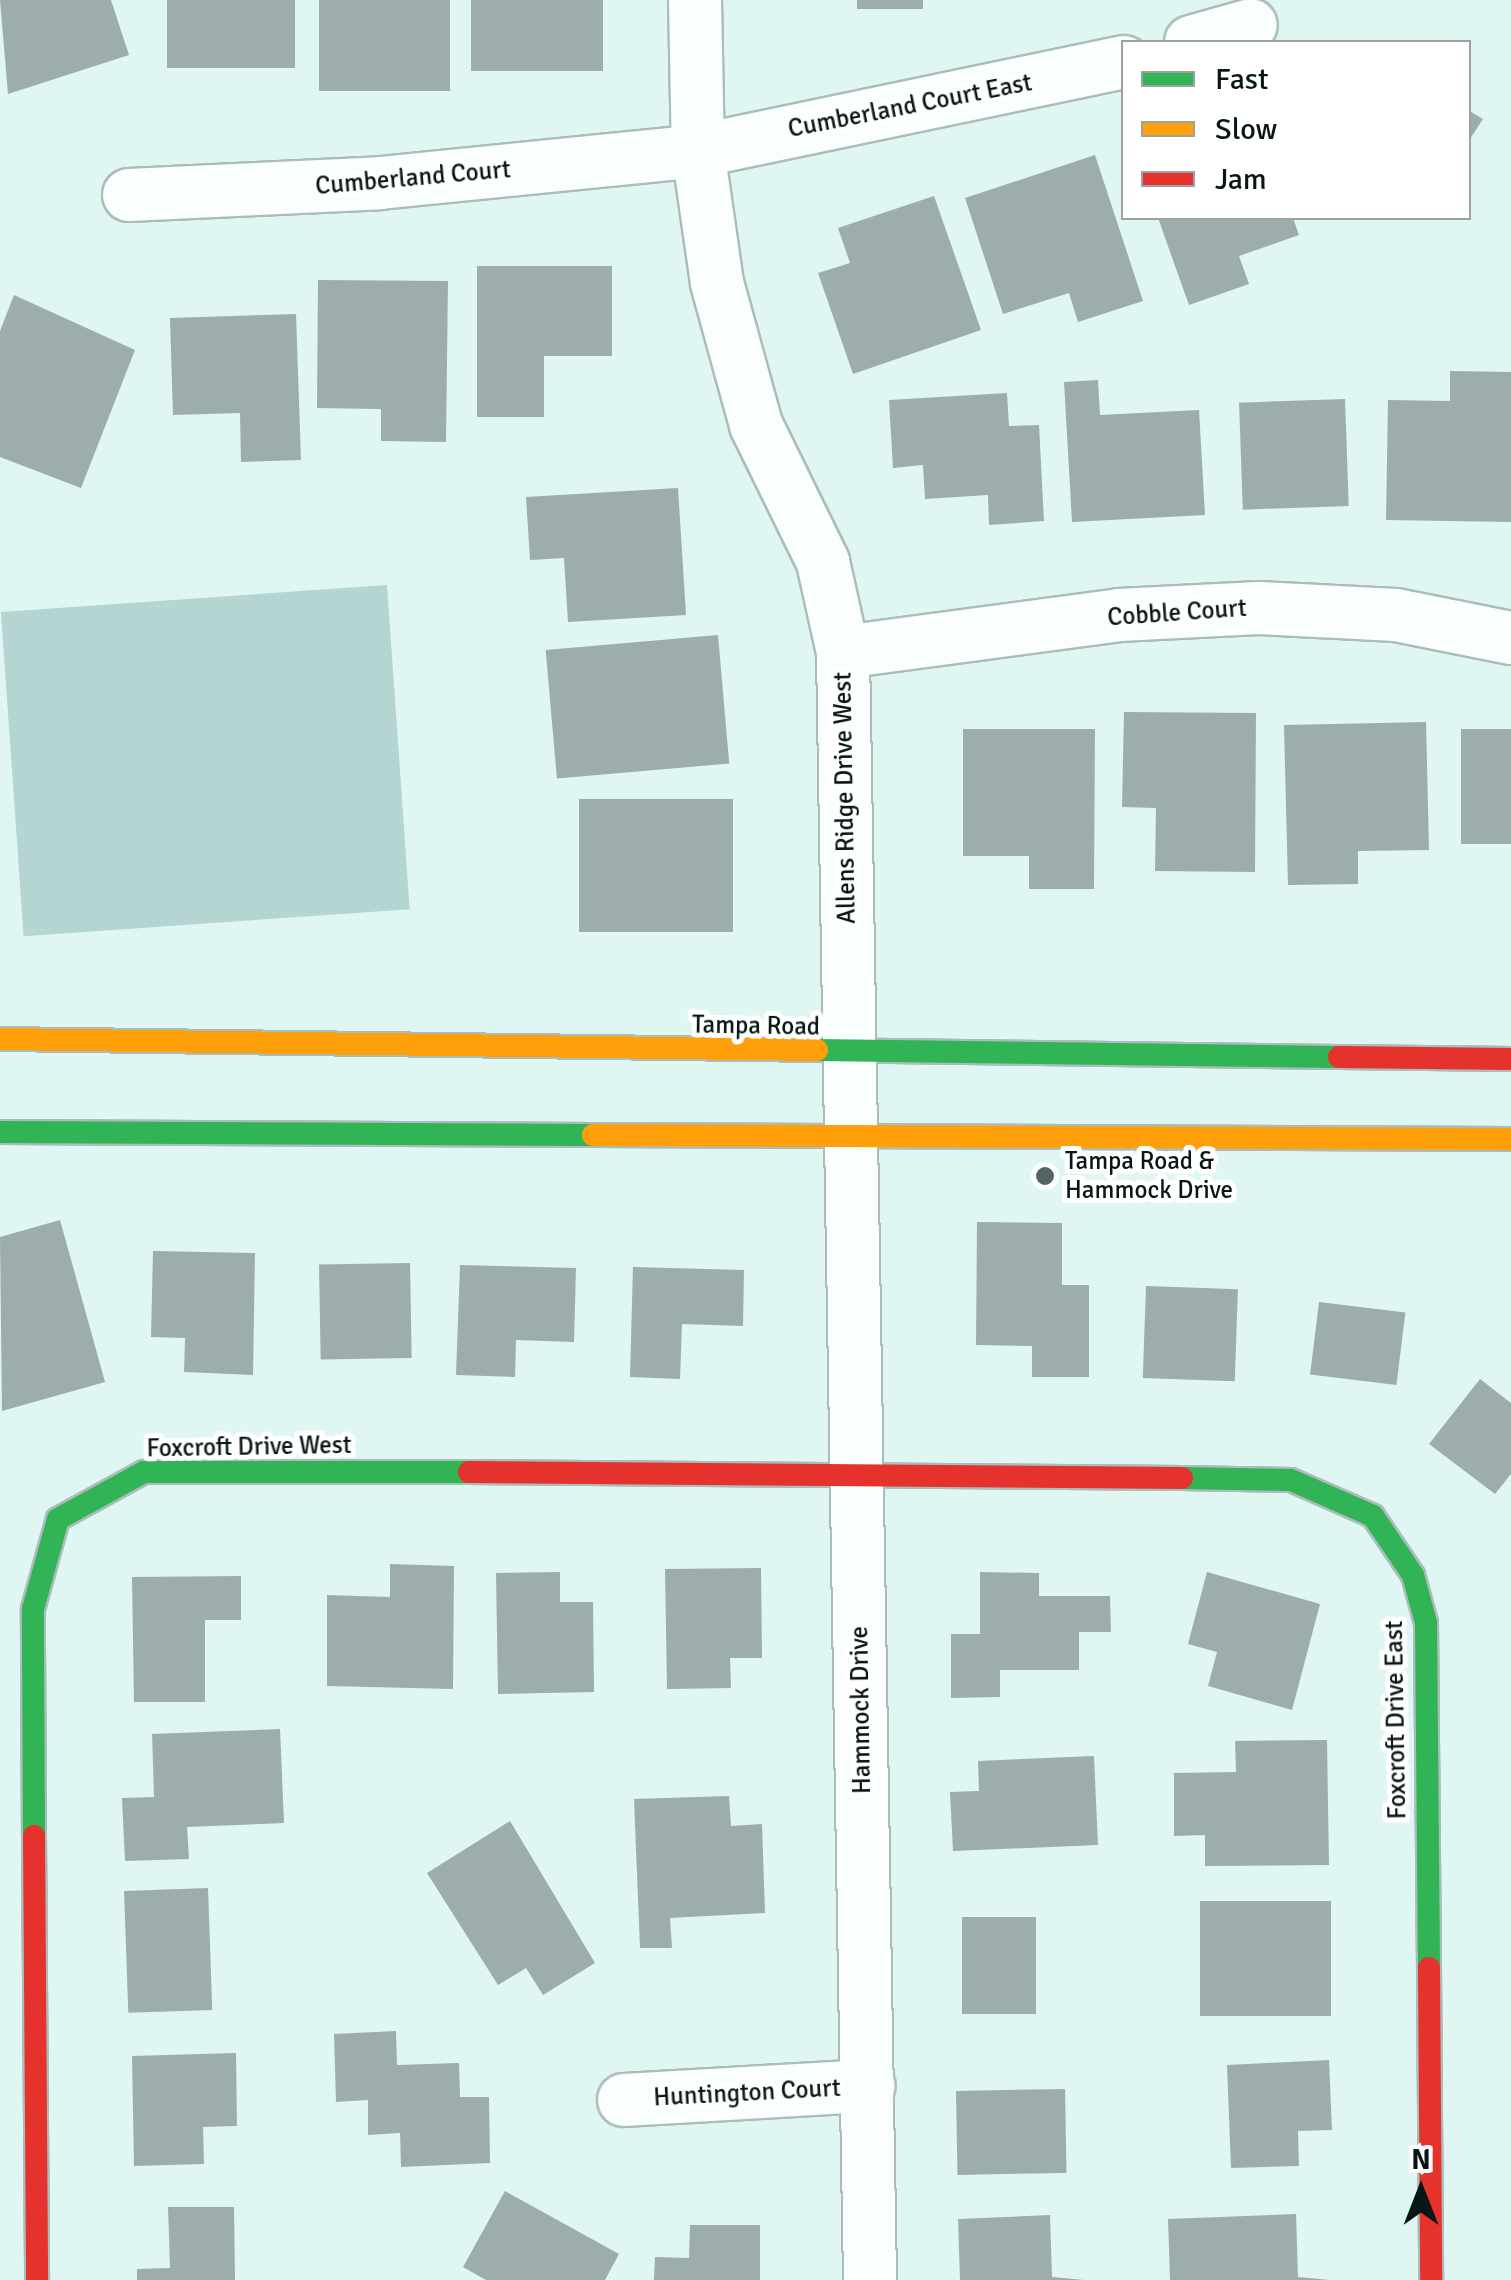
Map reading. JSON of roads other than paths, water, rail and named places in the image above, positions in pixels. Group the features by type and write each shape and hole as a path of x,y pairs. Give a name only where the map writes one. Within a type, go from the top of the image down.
{"main road":[{"name":"Tampa Road","path":"0,1039 845,1055 1511,1060"},
{"path":"0,1132 848,1140 1511,1138"},
{"name":"Foxcroft Drive West","path":"37,2280 33,1609 58,1520 144,1472 856,1471"},
{"name":"Foxcroft Drive East","path":"856,1471 1291,1480 1373,1516 1413,1575 1426,1623 1431,2280"}],"street":[{"name":"Allens Ridge Drive West","path":"695,0 698,151 717,283 756,425 823,562 843,652 848,1140"},
{"path":"1198,40 1252,25"},
{"name":"Cumberland Court East","path":"698,151 1121,63"},
{"name":"Cumberland Court","path":"128,195 380,184 698,151"},
{"name":"Cobble Court","path":"843,652 1119,614 1259,608 1396,615 1511,638"},
{"name":"Hammock Drive","path":"848,1140 870,2280"},
{"name":"Huntington Court","path":"624,2100 869,2086"}],"water":[{"path":"387,585 410,909 24,936 1,612"}],"place":[{"name":"Tampa Road & Hammock Drive","path":"1045,1176"}]}
